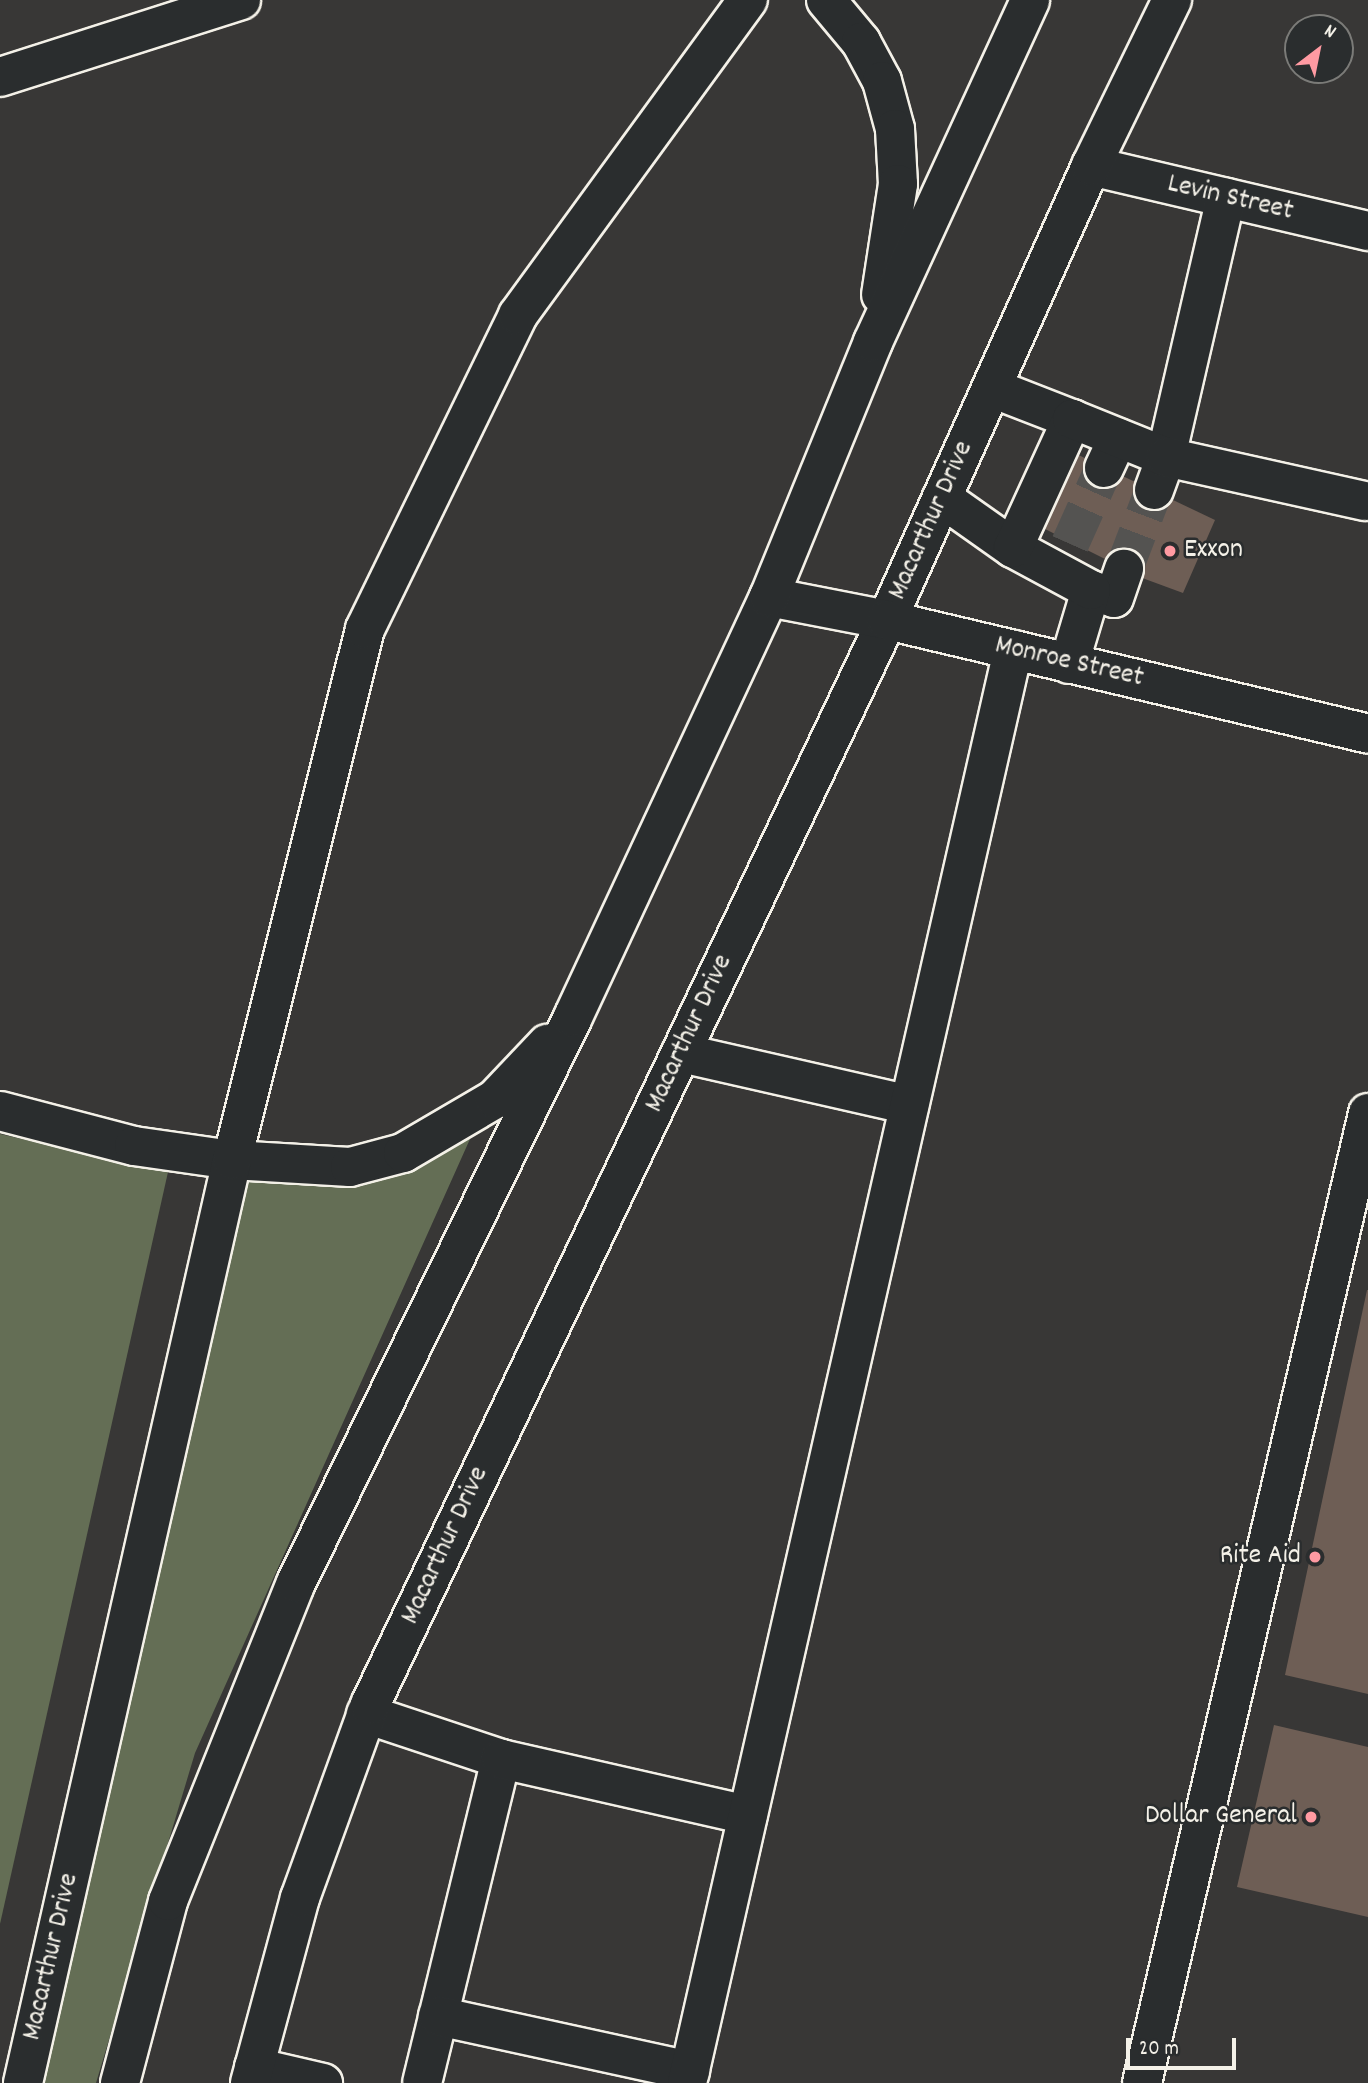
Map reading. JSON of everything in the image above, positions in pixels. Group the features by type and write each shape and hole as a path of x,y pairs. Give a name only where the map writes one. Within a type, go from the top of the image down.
{"main road":[{"path":"0,76 241,0"},
{"name":"Macarthur Drive","path":"23,2083 232,1160 365,629 518,315 748,0"},
{"path":"825,0 861,42 882,81 895,129 898,184 873,342"},
{"path":"120,2083 168,1901 296,1583 573,1017 769,597 873,342 1030,0"},
{"name":"Macarthur Drive","path":"252,2075 300,1898 366,1714 887,620 1091,166 1172,0"},
{"name":"Levin Street","path":"1091,166 1368,232"},
{"path":"1160,473 1226,198"},
{"path":"992,388 1072,419 1111,453 1160,473 1365,502"},
{"path":"1013,548 1072,419"},
{"path":"942,498 1013,548 1072,569 1114,597 1124,569"},
{"path":"1069,664 1072,569"},
{"name":"Monroe Street","path":"769,597 887,620 1368,734"},
{"path":"438,2016 688,2077 1013,650"},
{"path":"0,1111 134,1146 232,1160 350,1167 403,1153 495,1099 573,1017"},
{"path":"681,1053 909,1105"},
{"path":"1142,2083 1368,1113"},
{"path":"366,1714 501,1759 748,1815"},
{"path":"422,2083 501,1759"},
{"path":"252,2075 323,2083"}],"green space":[{"path":"0,1134 168,1172 0,1924"},
{"path":"460,1138 470,1139 195,1753 96,2083 37,2083 244,1177"}],"building":[{"path":"1068,450 1215,520 1183,593 1145,579 1035,524"},
{"path":"1368,1290 1368,1694 1285,1675"},
{"name":"Dollar General","path":"1274,1725 1368,1747 1368,1917 1237,1887"}],"tunnel":[{"path":"1070,544 1104,468"},
{"path":"1124,569 1154,490"}],"place":[{"name":"Exxon","path":"1170,551"},
{"name":"Rite Aid","path":"1315,1557"},
{"name":"Dollar General","path":"1311,1817"}]}
